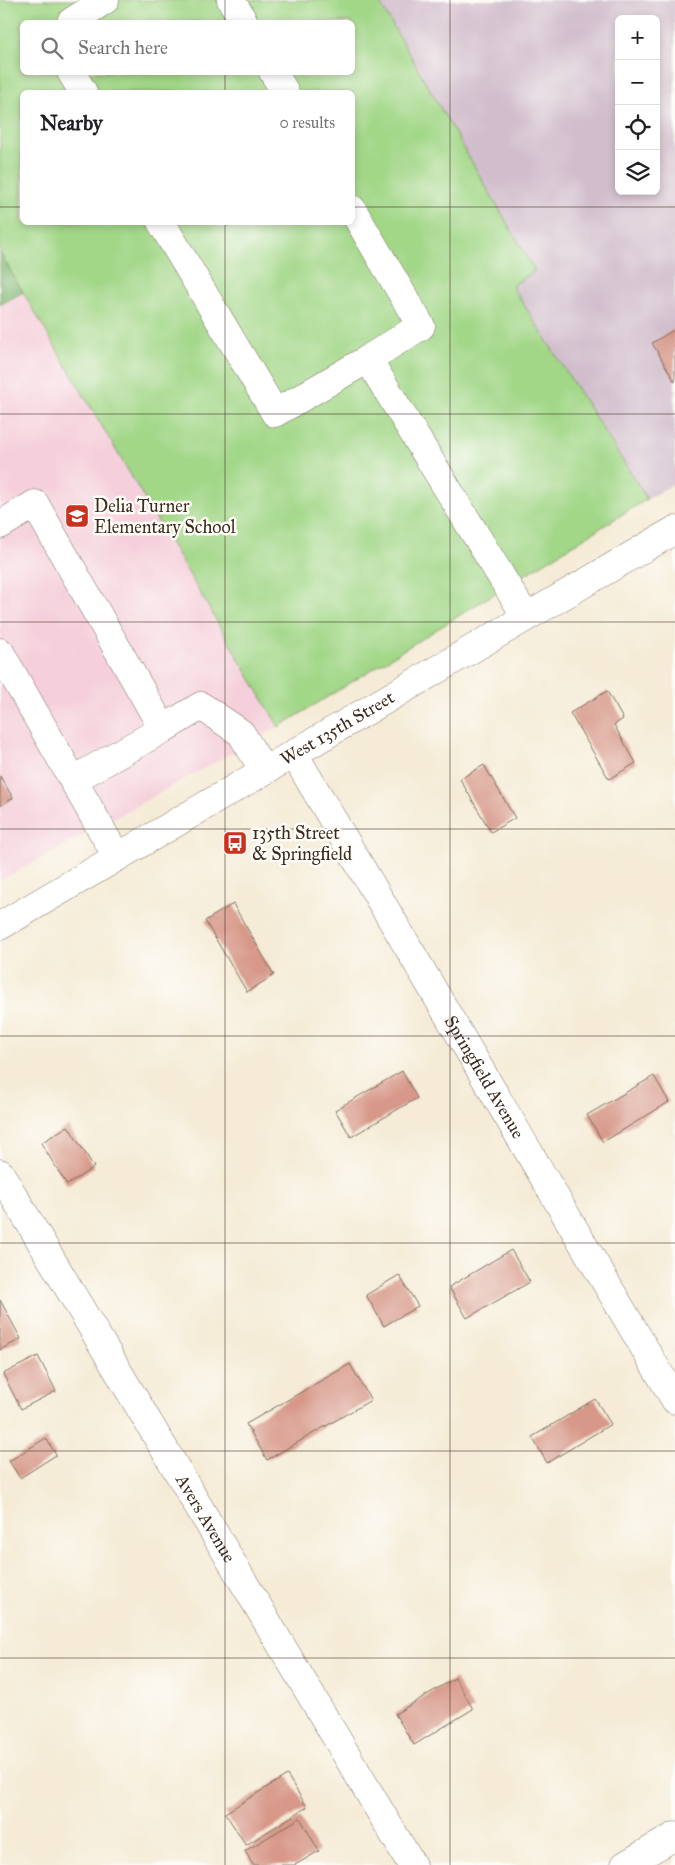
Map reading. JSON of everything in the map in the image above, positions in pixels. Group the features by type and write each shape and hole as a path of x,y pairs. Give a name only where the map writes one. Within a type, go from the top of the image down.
{"street":[{"path":"74,20 106,0"},
{"path":"231,0 243,20"},
{"path":"72,75 81,90"},
{"path":"275,75 284,90"},
{"path":"163,225 275,413 368,359 420,326 355,214"},
{"path":"368,359 526,617"},
{"path":"0,525 36,504 163,729"},
{"name":"West 135th Street","path":"0,926 675,530"},
{"path":"0,652 118,857"},
{"path":"73,780 201,706 241,733 264,771"},
{"name":"Springfield Avenue","path":"294,754 675,1400"},
{"name":"Avers Avenue","path":"0,1173 412,1865"},
{"path":"625,1865 675,1836"}],"shaded area":[{"path":"378,0 675,0 675,483 647,499 512,286 535,271"},
{"name":"Delia Turner Elementary School","path":"23,292 279,727 0,881 0,305"}],"green space":[{"path":"0,0 378,0 535,271 512,286 647,499 279,727 0,253"},
{"path":"0,253 23,292 0,305"}],"building":[{"path":"675,329 675,382 652,343"},
{"path":"607,691 623,719 614,725 636,763 609,779 570,713"},
{"path":"484,765 515,818 491,832 460,779"},
{"path":"0,776 13,798 0,806"},
{"path":"233,904 274,975 247,992 205,921"},
{"path":"402,1071 417,1098 351,1137 335,1110"},
{"path":"654,1076 669,1102 603,1142 587,1115"},
{"path":"68,1126 94,1167 67,1185 41,1143"},
{"path":"511,1250 530,1282 467,1318 449,1287"},
{"path":"399,1275 418,1306 384,1326 366,1295"},
{"path":"0,1300 21,1339 0,1350"},
{"path":"38,1356 56,1391 21,1409 3,1374"},
{"path":"350,1364 371,1400 267,1460 246,1424"},
{"path":"595,1399 611,1424 547,1463 532,1437"},
{"path":"46,1438 56,1455 20,1478 9,1461"},
{"path":"455,1678 473,1709 414,1745 395,1714"},
{"path":"287,1775 307,1807 246,1845 225,1813"},
{"path":"300,1818 319,1851 295,1865 253,1865 245,1851"}],"place":[{"name":"Delia Turner Elementary School","path":"77,516"},
{"name":"135th Street & Springfield","path":"235,843"}]}
